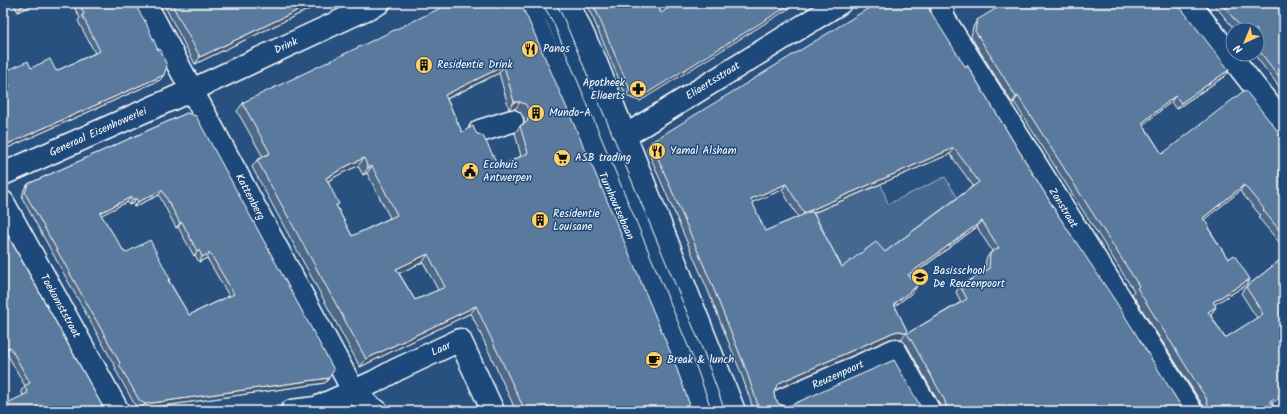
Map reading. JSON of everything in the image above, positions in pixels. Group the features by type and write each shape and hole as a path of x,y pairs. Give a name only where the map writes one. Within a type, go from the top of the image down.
{"street":[{"name":"Kattenberg","path":"145,3 192,90 364,387"},
{"name":"Drink","path":"192,90 379,3"},
{"name":"Turnhoutsebaan","path":"526,3 563,103 602,175 635,247 671,333 701,411"},
{"path":"549,3 615,141 734,411"},
{"path":"568,3 595,60 615,141 698,355 718,411"},
{"name":"Eliaertsstraat","path":"615,141 840,3"},
{"name":"Zonstraat","path":"942,3 943,17 1191,411"},
{"path":"1189,3 1284,124"},
{"name":"Generaal Eisenhowerlei","path":"3,174 192,90"},
{"path":"480,130 512,122"},
{"path":"602,175 615,141"},
{"name":"Toekomststraat","path":"3,202 118,411"},
{"name":"Laar","path":"292,411 316,408 364,387 460,340 493,411"},
{"name":"Reuzenpoort","path":"782,400 895,350 929,411"},
{"path":"364,387 370,407 377,411"}],"shaded area":[{"path":"945,177 959,200 881,258 837,273 818,236 825,233 814,213 881,184 888,204"}],"building":[{"path":"20,3 29,3 22,6"},
{"path":"79,3 134,3 146,23 158,50 160,49 167,66 164,75 3,146 3,90 10,86 4,72 28,61 31,68 50,59 56,71 100,51 82,15 84,14"},
{"path":"171,3 313,3 200,57"},
{"path":"451,3 520,3 606,198 674,361 692,411 525,411 476,306 366,359 257,160 270,153 243,104 244,102","holes":["504,66 514,102 525,104 529,110 527,122 520,126 528,153 499,167 483,136 476,133 473,126 462,132 445,95","364,158 368,168 372,166 397,215 352,236 336,205 339,204 326,178","428,254 445,287 415,300 396,269"]},
{"path":"592,3 657,3 661,13 676,3 793,3 644,95 630,90"},
{"path":"877,3 925,3 966,68 967,65 1058,215 1116,302 1184,411 944,411 946,405 944,399 910,338 906,333 900,331 894,332 781,382 776,387 774,393 775,399 779,404 785,406 791,405 894,360 923,411 760,411 745,367 710,280 651,142","holes":["954,148 979,182 885,252 876,242 842,267 812,211 765,231 751,199 786,184 804,213","982,221 999,248 990,253 989,269 960,286 967,299 908,333 894,304 917,286 908,275"]},
{"path":"1005,3 1177,3 1229,70 1181,103 1175,96 1142,123 1162,154 1245,90 1284,139 1284,236 1244,185 1203,218 1228,259 1234,255 1250,279 1213,302 1216,307 1208,312 1225,338 1263,314 1246,287 1284,257 1284,392 1270,401 1277,411 1206,411 1208,405 1206,398 1137,288 1139,286 1018,96 1016,97 975,31 977,20"},
{"path":"1221,3 1284,3 1284,83 1265,58 1265,22 1236,22"},
{"path":"187,113 196,116 334,370 329,378 145,404 139,400 119,364 120,363 25,193 28,184","holes":["162,190 180,223 182,222 197,251 199,250 202,257 210,253 234,294 189,315 168,280 170,279 150,240 125,253 100,213 131,197 132,200 136,198 138,202"]},
{"path":"3,227 105,411 3,411 3,405 28,393 24,386 30,383 10,347 4,350 3,348"}],"tram line":[{"path":"542,3 553,22 693,358 712,411"},
{"path":"556,3 704,353 725,411"}],"place":[{"name":"Panos","path":"530,49"},
{"name":"Residentie Drink","path":"424,65"},
{"name":"Apotheek Eliaerts","path":"638,89"},
{"name":"Mundo-A","path":"536,113"},
{"name":"Yamal Alsham","path":"657,151"},
{"name":"ASB trading","path":"562,158"},
{"name":"Ecohuis Antwerpen","path":"470,171"},
{"name":"Residentie Louisane","path":"540,220"},
{"name":"Basisschool De Reuzenpoort","path":"920,277"},
{"name":"Break & lunch","path":"654,360"}]}
